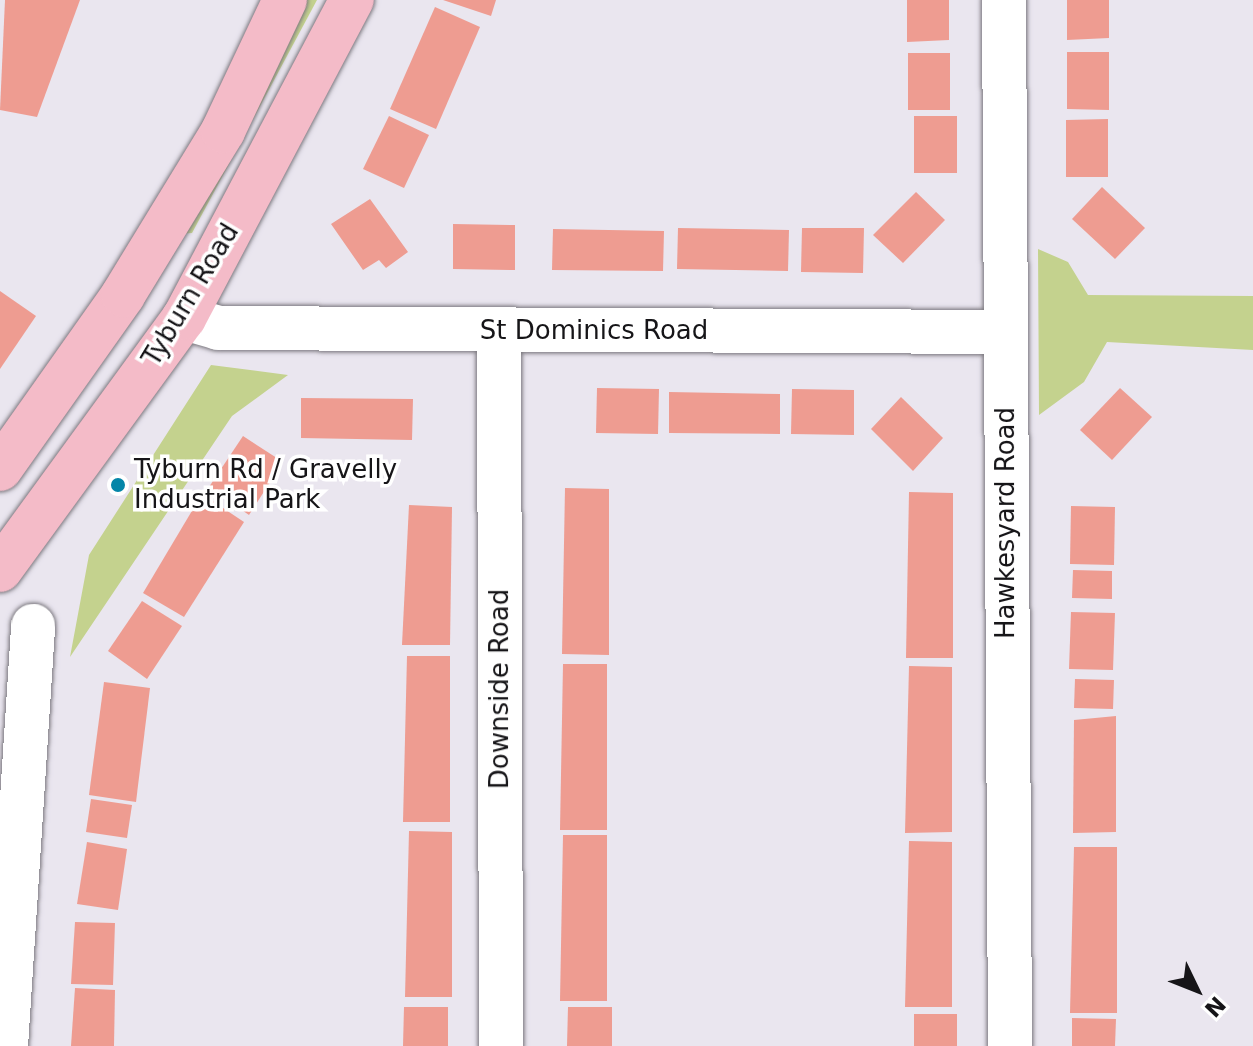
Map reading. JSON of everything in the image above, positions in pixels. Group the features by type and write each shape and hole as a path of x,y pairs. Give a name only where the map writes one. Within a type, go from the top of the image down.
{"highway":[{"path":"1,468 123,295 223,131 285,0"},
{"name":"Tyburn Road","path":"2,564 184,318 352,0"}],"street":[{"name":"Hawkesyard Road","path":"1004,0 1010,1046"},
{"name":"St Dominics Road","path":"184,318 218,328 1006,332"},
{"name":"Downside Road","path":"499,331 501,1046"},
{"path":"6,1046 9,859 33,626"}],"green space":[{"path":"296,0 317,0 192,233 179,234"},
{"path":"1038,249 1068,262 1088,295 1253,296 1253,350 1107,342 1084,382 1039,415"},
{"path":"211,365 288,375 232,416 70,657 89,555"}],"building":[{"path":"5,0 80,0 37,117 0,110"},
{"path":"443,0 496,0 491,16"},
{"path":"907,0 949,0 949,40 907,42"},
{"path":"1067,0 1109,0 1109,38 1067,40"},
{"path":"435,7 480,27 436,129 390,109"},
{"path":"1067,52 1109,52 1109,110 1067,109"},
{"path":"908,53 950,53 950,110 908,110"},
{"path":"389,116 429,135 404,188 363,169"},
{"path":"914,116 957,116 957,173 914,173"},
{"path":"1108,119 1108,177 1066,177 1066,120"},
{"path":"1102,187 1145,228 1115,259 1072,219"},
{"path":"916,192 945,220 903,263 873,235"},
{"path":"370,199 408,252 386,268 379,260 363,270 331,224"},
{"path":"453,224 515,225 515,270 453,269"},
{"path":"678,228 789,230 788,271 677,269"},
{"path":"802,228 864,228 863,273 801,272"},
{"path":"553,229 664,231 663,271 552,270"},
{"path":"0,291 36,316 0,369"},
{"path":"597,388 659,389 658,434 596,433"},
{"path":"1120,388 1152,417 1112,460 1080,430"},
{"path":"792,389 854,390 854,435 791,434"},
{"path":"669,392 780,394 780,434 669,433"},
{"path":"901,397 943,438 913,471 871,429"},
{"path":"301,398 413,399 412,440 301,438"},
{"path":"243,436 283,462 249,515 209,487"},
{"path":"565,488 609,489 609,655 562,654"},
{"path":"909,492 953,493 953,658 906,658"},
{"path":"202,494 244,522 184,617 143,593"},
{"path":"409,505 452,507 450,645 402,645"},
{"path":"1071,506 1115,507 1114,565 1070,564"},
{"path":"1073,570 1112,571 1112,599 1072,598"},
{"path":"142,601 182,626 147,679 108,651"},
{"path":"1071,612 1115,613 1113,670 1069,669"},
{"path":"407,656 450,656 450,822 403,822"},
{"path":"563,664 607,664 607,830 560,830"},
{"path":"909,666 952,667 952,832 905,833"},
{"path":"1075,679 1114,680 1113,709 1074,708"},
{"path":"104,682 150,688 136,802 89,795"},
{"path":"1116,716 1116,832 1073,833 1074,720"},
{"path":"91,799 132,805 127,838 86,832"},
{"path":"409,831 452,832 452,997 405,997"},
{"path":"563,835 607,835 607,1001 560,1001"},
{"path":"909,841 952,842 952,1007 905,1007"},
{"path":"87,842 127,849 118,910 77,904"},
{"path":"1074,847 1117,847 1117,1013 1070,1013"},
{"path":"75,922 115,923 113,985 71,984"},
{"path":"75,988 115,990 114,1046 71,1046"},
{"path":"404,1007 448,1007 448,1046 403,1046"},
{"path":"568,1007 612,1007 612,1046 567,1046"},
{"path":"914,1014 957,1014 957,1046 914,1046"},
{"path":"1072,1018 1116,1019 1115,1046 1072,1046"}],"place":[{"name":"Tyburn Rd / Gravelly Industrial Park","path":"118,485"}]}
